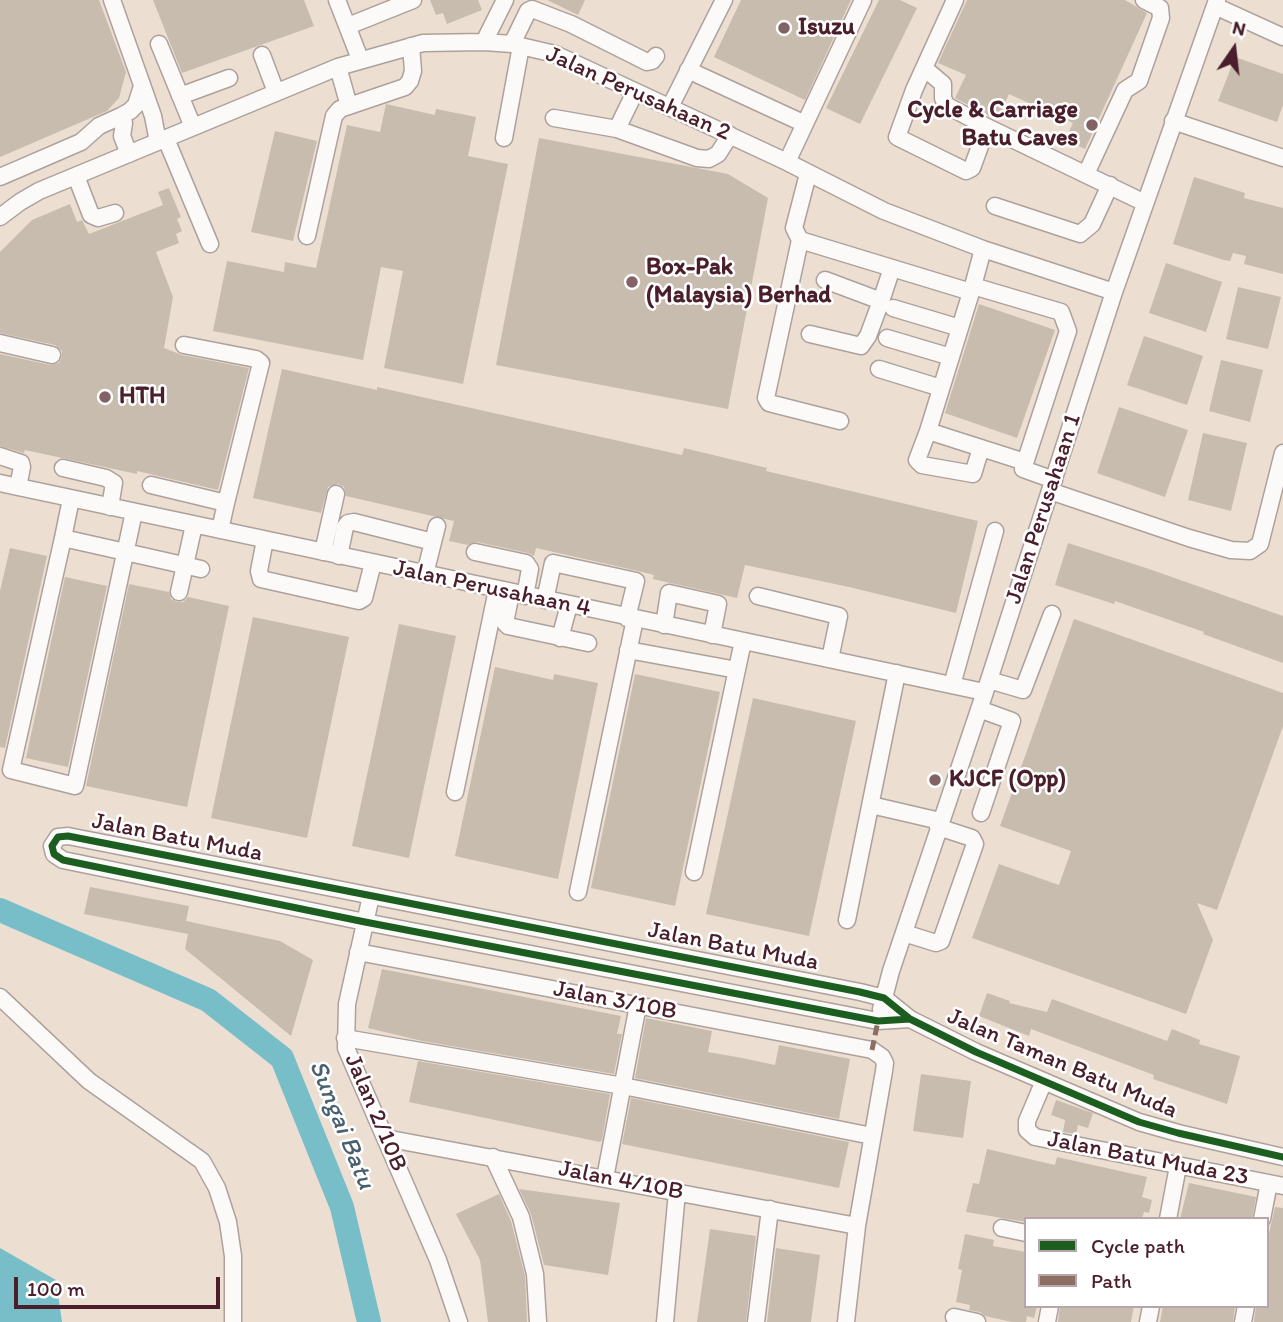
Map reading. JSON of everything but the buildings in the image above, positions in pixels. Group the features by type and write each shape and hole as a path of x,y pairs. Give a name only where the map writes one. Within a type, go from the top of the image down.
{"street":[{"path":"112,0 162,141 210,244"},
{"path":"337,0 360,59"},
{"path":"348,26 413,0"},
{"path":"670,107 724,0"},
{"path":"788,162 863,0"},
{"path":"955,0 897,137 965,171 972,168 987,127"},
{"path":"1086,174 1125,90 1139,81 1161,18 1160,8 1143,0"},
{"path":"484,42 504,1"},
{"path":"1216,3 1283,37"},
{"name":"Jalan Perusahaan 1","path":"878,1021 939,824 987,686 1114,292 1216,3"},
{"path":"504,138 517,46 528,11 532,9 571,24 647,62 652,61 656,55"},
{"name":"Jalan Perusahaan 2","path":"0,218 29,197 76,176 338,67 424,43 484,42 555,54 788,162 884,211 983,249 1114,292"},
{"path":"159,44 193,127"},
{"path":"307,236 334,117 340,109 405,87 410,81 412,71 411,46"},
{"path":"262,55 275,92"},
{"path":"338,67 349,106"},
{"path":"924,68 943,84 946,105 1145,203"},
{"path":"688,70 805,124"},
{"path":"180,96 229,78"},
{"path":"0,177 81,142 99,126 122,120 136,104 142,86"},
{"path":"617,129 635,92"},
{"path":"554,118 617,129 697,158 709,159 718,154 730,135"},
{"path":"122,120 132,131 133,152"},
{"path":"1173,121 1283,158"},
{"path":"808,174 793,228 800,240 766,398 769,403 840,421"},
{"path":"76,176 91,215 98,218 115,213"},
{"path":"995,206 1080,234 1092,224 1110,185"},
{"path":"800,240 892,268 1061,312 1068,331 1023,469 1052,486 1231,550 1250,551 1260,544 1283,453"},
{"path":"981,448 973,474 922,465 917,460 983,249"},
{"path":"810,334 861,346 887,304 892,268"},
{"path":"825,280 960,328"},
{"path":"887,338 951,357"},
{"path":"0,343 52,355"},
{"path":"184,345 256,359 261,363 220,530"},
{"path":"879,369 941,388"},
{"path":"928,431 1025,462"},
{"path":"0,456 21,463 18,487"},
{"path":"63,468 106,478 114,483 110,507"},
{"name":"Jalan Perusahaan 4","path":"0,484 951,685 1023,690 1052,614"},
{"path":"151,485 226,503"},
{"path":"331,554 336,494"},
{"path":"71,499 11,770 75,786 134,512"},
{"path":"331,554 348,523 435,534 425,575"},
{"path":"179,592 193,567 194,525"},
{"path":"951,685 996,531"},
{"path":"63,538 193,567"},
{"path":"265,540 258,571 261,579 359,601 364,597 373,563"},
{"path":"455,792 511,593 530,569 526,563 475,552"},
{"path":"545,600 553,563 636,581 628,650 578,892"},
{"path":"511,593 505,623 508,626 588,643"},
{"path":"664,625 669,593 718,604 712,635"},
{"path":"758,596 839,616 830,659"},
{"path":"560,638 569,605"},
{"path":"694,872 743,641"},
{"path":"628,650 737,670"},
{"path":"847,920 897,673"},
{"path":"979,709 1013,721 981,813"},
{"path":"871,805 939,824 972,838 975,844 941,942 936,943 904,933"},
{"name":"Jalan Batu Muda","path":"878,1021 365,922 63,860 54,854 52,846 58,837 68,836 884,998"},
{"name":"Jalan 2/10B","path":"371,896 346,1004 346,1048 438,1260 459,1322"},
{"name":"Jalan 3/10B","path":"358,952 872,1050 882,1056 885,1063 872,1136"},
{"path":"0,997 89,1081 202,1161 214,1181 228,1222 233,1256 233,1322"},
{"name":"Jalan Taman Batu Muda","path":"884,998 910,1019 976,1052 1139,1122 1283,1157"},
{"path":"605,1178 638,1005"},
{"name":"Jalan Taman Batu Muda","path":"878,1021 910,1019"},
{"path":"345,1038 623,1086 872,1136 857,1226 846,1322"},
{"name":"Jalan Batu Muda 23","path":"1044,1081 1027,1121 1027,1130 1035,1137 1276,1184"},
{"name":"Jalan 4/10B","path":"385,1138 857,1226"},
{"path":"494,1157 521,1217 535,1274 538,1322"},
{"path":"1168,1217 1178,1166"},
{"path":"1263,1217 1276,1184"},
{"path":"665,1322 677,1192"},
{"path":"756,1322 770,1209"},
{"path":"1002,1228 1024,1233"},
{"path":"954,1317 977,1322"}],"water":[{"path":"0,1248 56,1280 62,1322 0,1322"}],"waterway":[{"name":"Sungai Batu","path":"0,910 208,1000 282,1058 342,1207 369,1322"}],"marked path":[{"path":"872,1050 878,1021"}],"cycle path":[{"path":"910,1019 878,1021 365,922 63,860 54,854 52,846 58,837 68,836 884,998 910,1019 976,1052 1139,1122 1283,1157"}],"place":[{"name":"Isuzu","path":"784,28"},
{"name":"Cycle & Carriage Batu Caves","path":"1092,125"},
{"name":"Box-Pak (Malaysia) Berhad","path":"632,282"},
{"name":"HTH","path":"105,397"},
{"name":"KJCF (Opp)","path":"935,780"}]}
